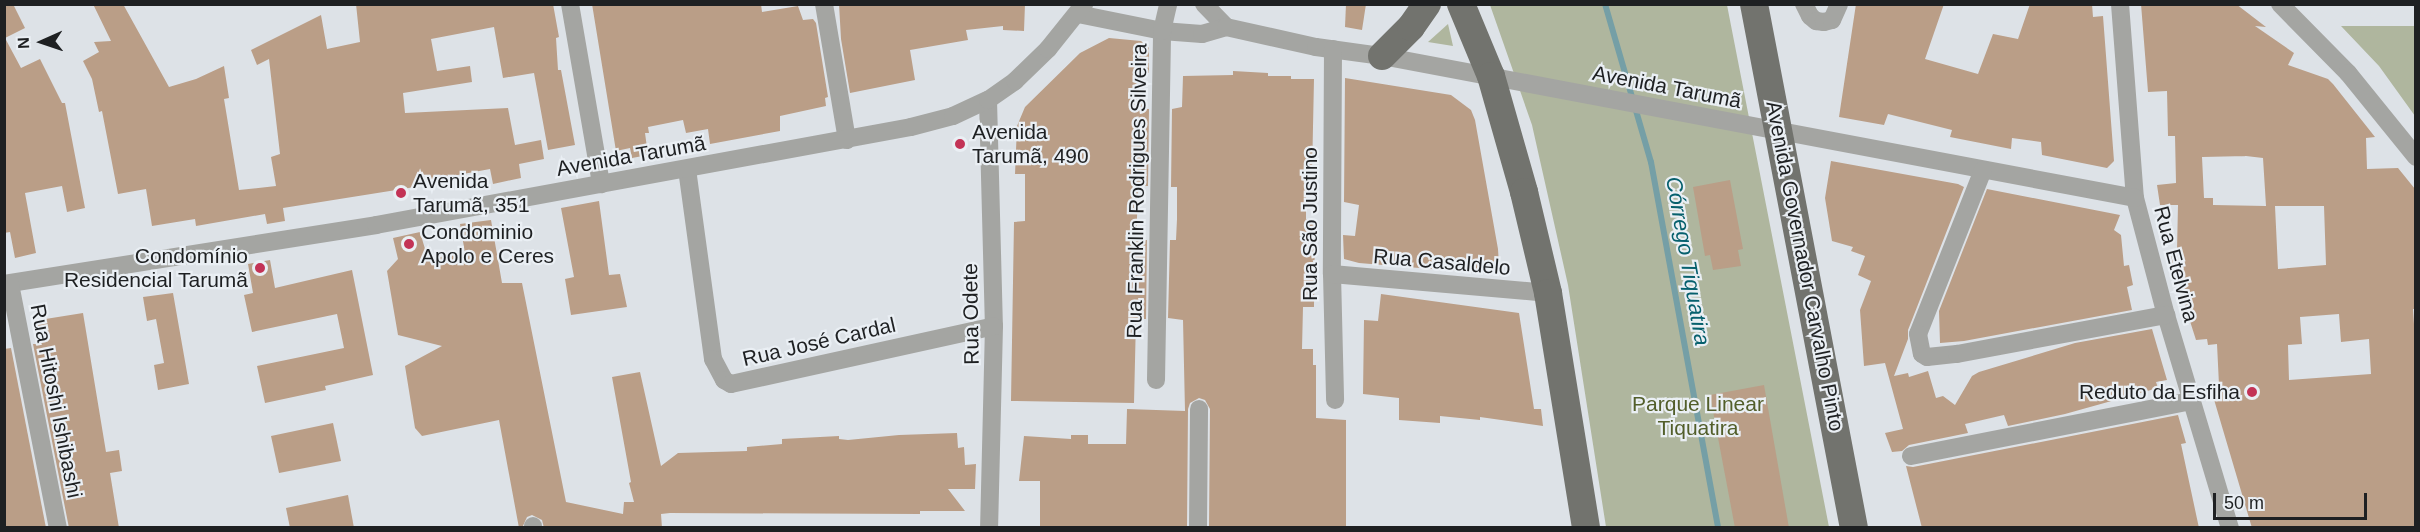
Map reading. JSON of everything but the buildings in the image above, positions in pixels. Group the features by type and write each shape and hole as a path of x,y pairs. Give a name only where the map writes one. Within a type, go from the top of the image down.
{"main road":[{"path":"1382,56 1411,27 1427,4"},
{"path":"1461,4 1491,76 1510,136 1548,293 1586,528"},
{"name":"Avenida Governador Carvalho Pinto","path":"1754,4 1854,528"}],"street":[{"path":"570,4 601,184"},
{"path":"824,4 847,140"},
{"name":"Rua Franklin Rodrigues Silveira","path":"1156,380 1162,31 1168,4"},
{"path":"1204,4 1226,27"},
{"path":"1804,4 1810,16 1816,21 1824,22 1832,20 1839,4"},
{"name":"Rua Etelvina","path":"2120,4 2135,198 2166,315 2230,528"},
{"path":"2280,4 2348,73 2415,157"},
{"name":"Avenida Tarumã","path":"7,284 357,229 847,140 953,116 988,100 1016,81 1081,9 1162,31 1202,34 1226,27 1333,49 1491,76 2135,198"},
{"name":"Rua São Justino","path":"1333,49 1332,274 1335,400"},
{"name":"Rua Odete","path":"988,100 994,326 989,528"},
{"name":"Rua José Cardal","path":"687,170 713,359 724,380 731,384 994,326"},
{"path":"1983,170 1918,334 1922,354 1927,357 1957,354 2166,315"},
{"name":"Rua Casaldelo","path":"1332,274 1548,293"},
{"name":"Rua Hitoshi Ishibashi","path":"7,284 10,316 58,528"},
{"path":"1911,456 2192,402"},
{"path":"1198,528 1199,409"}],"green space":[{"name":"Parque Linear Tiquatira","path":"1490,5 1727,5 1829,527 1606,527 1568,285 1532,125"},
{"path":"1448,24 1453,46 1428,42"},
{"path":"2341,26 2415,26 2415,116 2379,66"}],"waterway":[{"name":"Córrego Tiquatira","path":"1605,4 1651,162 1718,528"}],"place":[{"name":"Avenida Tarumã, 490","path":"960,144"},
{"name":"Avenida Tarumã, 351","path":"401,193"},
{"name":"Condominio Apolo e Ceres","path":"409,244"},
{"name":"Condomínio Residencial Tarumã","path":"260,268"},
{"name":"Reduto da Esfiha","path":"2252,392"}]}
